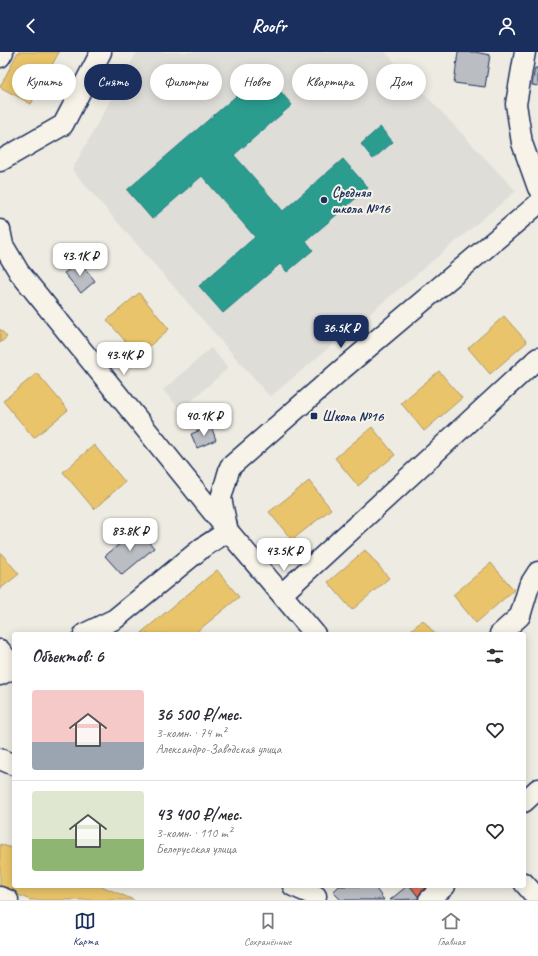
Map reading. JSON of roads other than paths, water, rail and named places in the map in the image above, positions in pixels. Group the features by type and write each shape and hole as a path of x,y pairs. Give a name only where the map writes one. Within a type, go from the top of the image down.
{"street":[{"path":"0,57 3,52"},
{"path":"0,161 63,125 101,52"},
{"path":"525,52 516,104 522,143 538,188"},
{"path":"228,531 221,498 230,467 340,371 538,204"},
{"path":"0,230 10,272 313,632"},
{"path":"282,594 538,358"},
{"path":"88,632 115,619 202,548 228,531"},
{"path":"502,632 520,616 529,586 538,572"},
{"path":"0,650 12,665"},
{"path":"0,675 12,669"},
{"path":"0,759 12,764"},
{"path":"526,800 538,789"},
{"path":"526,885 538,899"},
{"path":"300,888 319,894"},
{"path":"430,900 443,888"},
{"path":"0,897 8,900"}],"place":[{"name":"Средняя школа №16","path":"324,200"},
{"name":"Школа №16","path":"314,416"}]}
